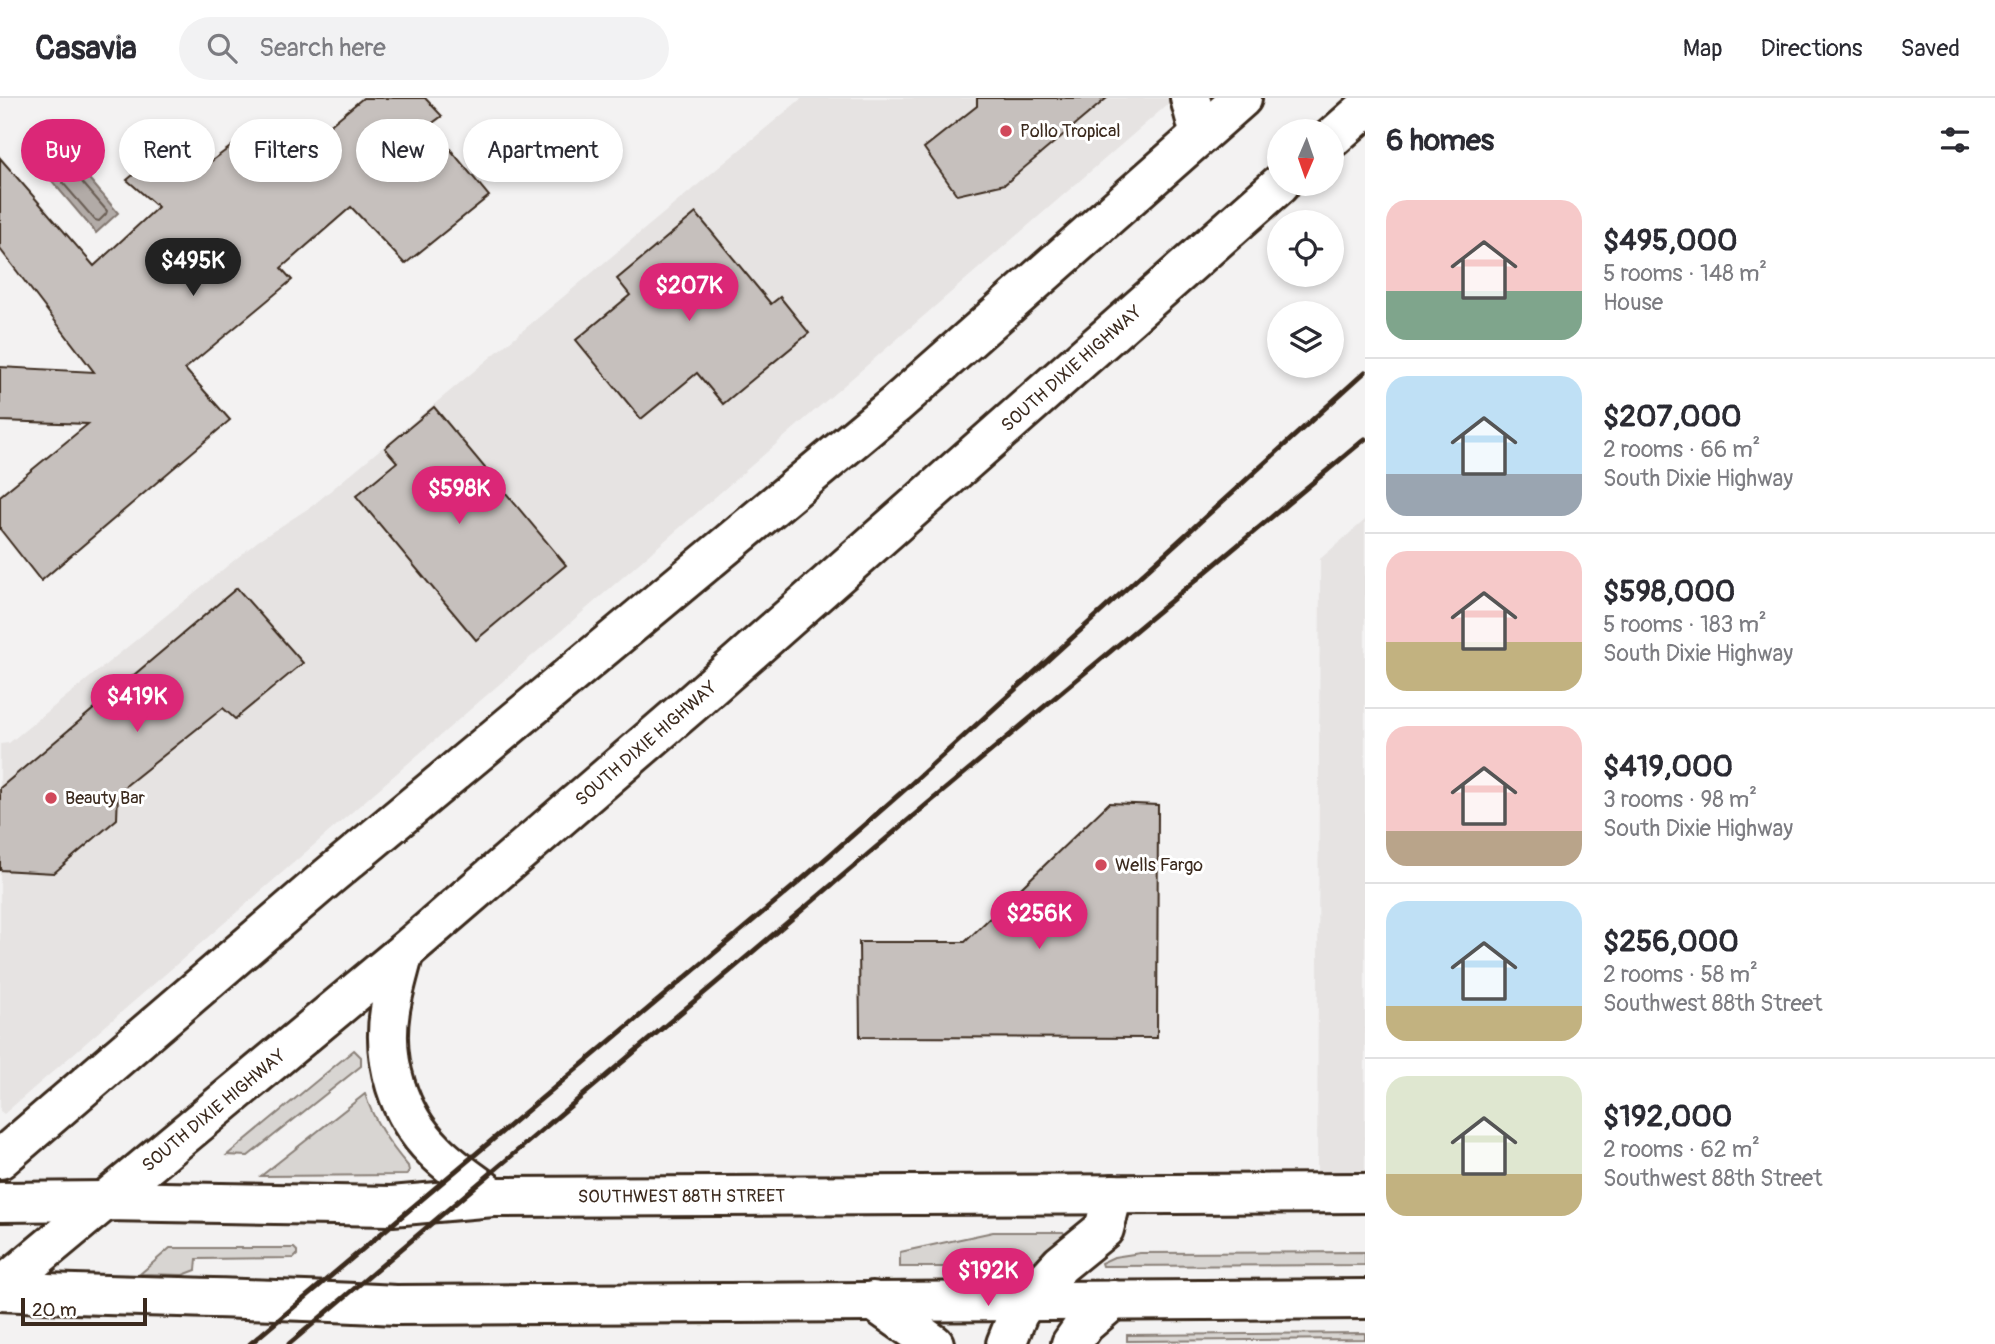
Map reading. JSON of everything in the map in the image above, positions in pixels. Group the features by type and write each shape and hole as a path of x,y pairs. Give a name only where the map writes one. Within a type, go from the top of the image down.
{"main road":[{"path":"1190,98 1200,135"},
{"path":"0,1159 328,877 895,405 1242,98"},
{"path":"1344,127 1365,109"},
{"name":"SOUTH DIXIE HIGHWAY","path":"0,1289 404,953 695,701 1267,195"},
{"path":"404,953 390,1011 388,1049 397,1090 417,1131 435,1152 493,1198"},
{"name":"SOUTHWEST 88TH STREET","path":"0,1202 392,1206 493,1198 1365,1193"},
{"path":"1006,1344 1018,1314 1027,1301 1061,1264 1104,1229 1113,1194"},
{"path":"0,1289 103,1296 274,1299 396,1305 1365,1299"},
{"path":"1071,1344 1091,1318 1113,1300"},
{"path":"873,1301 934,1344"}],"shaded area":[{"path":"802,98 1175,98 4,1114 0,1111 0,744 9,743 258,541 312,506"},
{"path":"1365,520 1365,1175 1317,1175 1320,559"},
{"path":"354,1050 361,1057 361,1066 248,1156 227,1155"},
{"path":"365,1094 383,1132 408,1166 407,1175 261,1176"},
{"path":"993,1232 1063,1232 1066,1236 1030,1267 900,1267 900,1252"},
{"path":"170,1248 294,1248 297,1255 294,1258 197,1259 196,1270 183,1275 140,1274"},
{"path":"1365,1252 1365,1265 1102,1266 1101,1263 1114,1257 1140,1253"},
{"path":"1365,1333 1365,1339 1127,1341 1127,1335"}],"water":[{"path":"53,182 92,182 118,213 96,233"}],"building":[{"path":"363,98 425,98 442,116 438,119 356,119 356,182 449,182 449,148 463,165 463,182 477,182 489,196 405,264 351,207 281,268 292,280 185,369 230,420 41,581 0,529 0,496 88,424 0,421 0,367 94,372 0,249 0,158 94,266 158,207 129,182 215,182 215,158 229,148 229,182 342,182 342,119 338,119"},
{"name":"Pollo Tropical","path":"977,98 1107,98 1005,184 957,195 924,148 977,106"},
{"path":"696,213 771,304 780,297 809,333 723,404 697,373 641,419 576,340 630,295 617,279"},
{"path":"434,407 566,565 476,640 356,496 397,462 385,448"},
{"path":"237,588 303,663 235,719 223,708 118,792 117,819 54,873 0,870 0,788"},
{"name":"Wells Fargo","path":"1109,803 1158,805 1157,1038 860,1037 859,942 965,942"}],"railway":[{"path":"250,1344 800,881 910,785 1365,372"},
{"path":"289,1344 925,806 1365,439"}],"place":[{"name":"Pollo Tropical","path":"1006,131"},
{"name":"Beauty Bar","path":"51,798"},
{"name":"Wells Fargo","path":"1101,865"}]}
